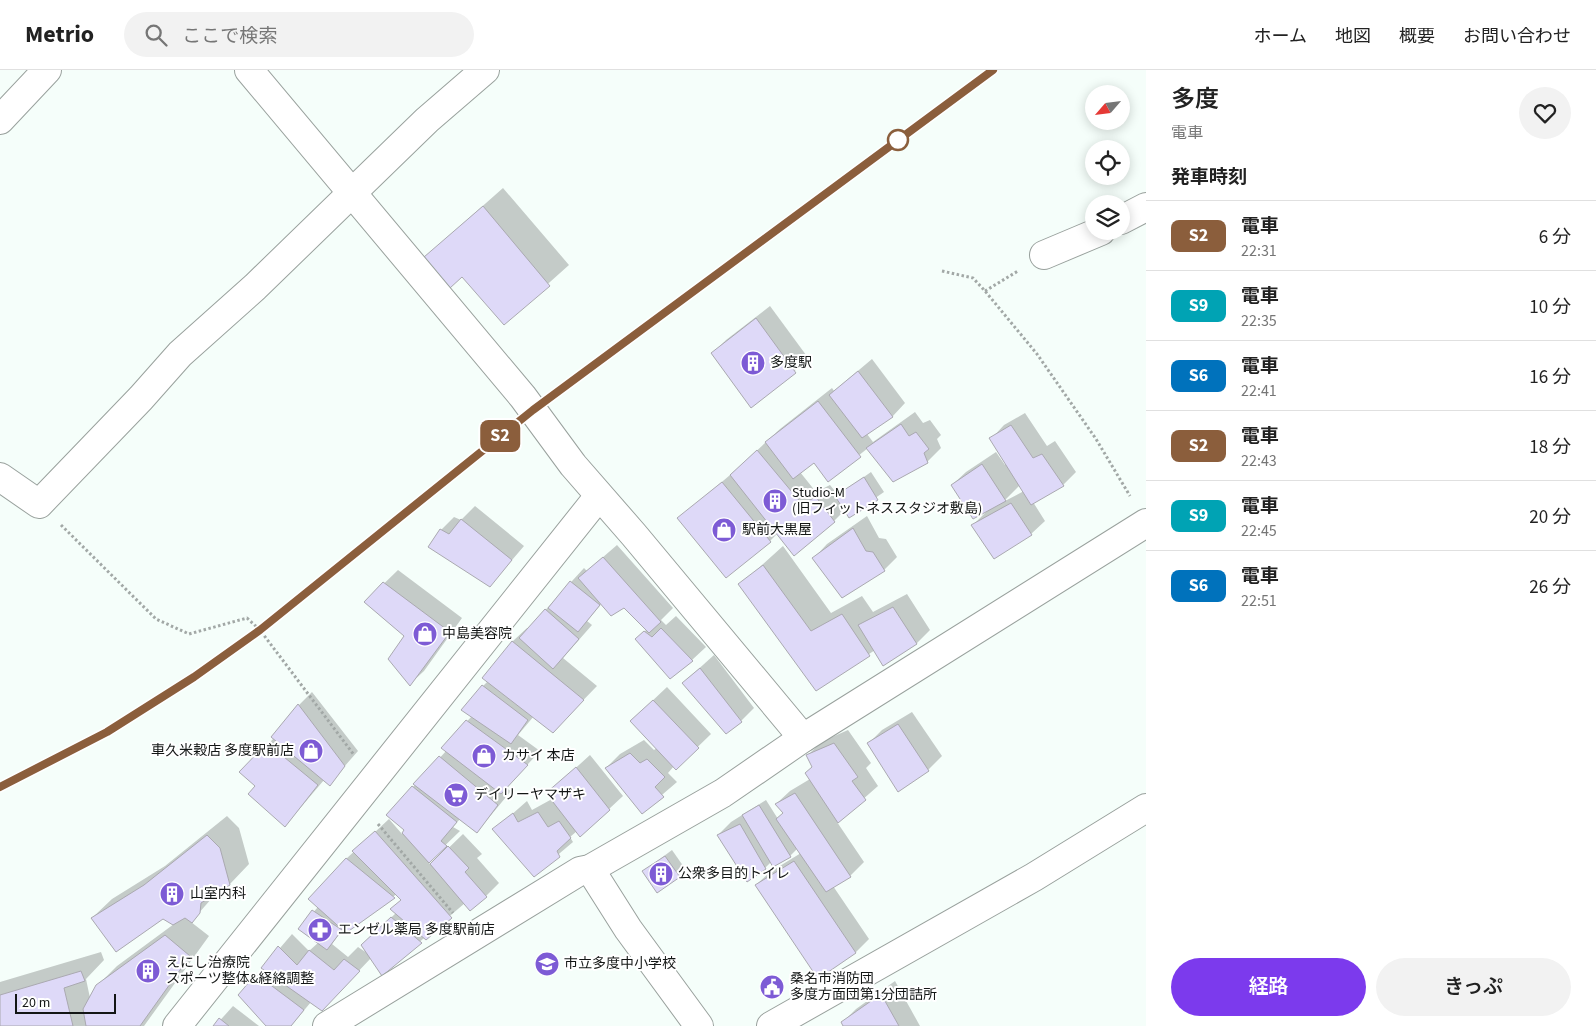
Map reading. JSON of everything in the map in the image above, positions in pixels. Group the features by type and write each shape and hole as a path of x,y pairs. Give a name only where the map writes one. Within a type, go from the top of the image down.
{"street":[{"path":"0,120 47,70"},
{"path":"249,70 523,397 599,496 634,534 803,738"},
{"path":"0,477 39,504 141,398 180,354 255,287 426,120 484,70"},
{"path":"1130,215 1146,207"},
{"path":"1044,255 1085,238"},
{"path":"177,1026 599,496"},
{"path":"327,1026 580,871 590,869 723,793 803,738 1146,523"},
{"path":"772,1026 1034,877 1117,824 1146,808"},
{"path":"590,869 628,929 699,1026"}],"path":[{"path":"985,291 1044,255"},
{"path":"942,271 972,278 985,291 1036,354 1091,431 1146,523"},
{"path":"39,504 156,619 189,634 248,618 260,630 373,779"},
{"path":"376,821 473,936"}],"building":[{"path":"483,206 550,286 504,325 462,277 450,288 424,257"},
{"name":"多度駅","path":"756,318 796,373 751,408 711,353"},
{"path":"858,371 893,417 862,438 829,395"},
{"path":"818,401 861,457 828,482 814,463 793,479 765,442"},
{"path":"901,424 909,436 916,432 929,449 924,453 928,463 893,482 866,448"},
{"path":"1011,425 1033,458 1042,454 1064,486 1031,505 989,438"},
{"name":"Studio-M (旧フィットネススタジオ敷島)","path":"757,450 802,504 816,497 835,522 794,556 730,475"},
{"path":"982,464 1006,501 973,519 951,485"},
{"path":"864,477 878,500 849,518 835,496"},
{"name":"駅前大黒屋","path":"722,482 771,542 726,578 677,518"},
{"path":"1011,503 1032,535 994,559 971,525"},
{"path":"461,519 512,560 490,587 428,547 440,529 449,534"},
{"path":"853,528 866,551 873,552 885,571 842,598 812,558"},
{"path":"603,557 661,622 649,633 624,608 611,616 578,578"},
{"path":"763,565 811,631 842,614 870,656 816,691 738,584"},
{"path":"570,581 600,605 578,632 548,608"},
{"name":"中島美容院","path":"383,582 450,632 410,686 388,659 404,636 364,602"},
{"path":"893,607 917,644 883,666 858,625"},
{"path":"545,609 579,639 553,669 519,638"},
{"path":"661,628 693,661 670,679 635,639 644,631 652,637"},
{"path":"512,641 584,700 553,733 482,678"},
{"path":"700,668 742,722 726,734 682,683"},
{"path":"482,685 528,720 511,744 461,710"},
{"path":"653,700 699,748 676,770 630,721"},
{"name":"車久米穀店 多度駅前店","path":"298,704 345,766 330,786 271,737"},
{"name":"カサイ 本店","path":"466,720 528,765 501,794 441,748"},
{"path":"898,724 929,771 898,792 867,743"},
{"path":"267,743 318,785 285,827 248,794 255,786 239,772"},
{"path":"834,743 858,777 852,781 866,800 838,823 805,773 812,767 806,755"},
{"path":"630,753 640,763 647,759 665,777 655,787 664,797 642,814 605,768"},
{"name":"デイリーヤマザキ","path":"439,756 498,805 477,833 413,784"},
{"path":"576,767 610,810 580,837 546,793"},
{"path":"412,786 457,822 441,841 447,846 429,863 402,833 404,830 386,815"},
{"path":"795,793 851,877 826,892 776,819 783,813 775,804"},
{"path":"759,805 791,857 773,867 742,815"},
{"path":"538,812 548,827 559,821 571,838 557,851 560,857 534,877 492,829 513,813 518,822"},
{"path":"740,824 766,869 747,882 717,835"},
{"path":"375,831 452,918 426,940 390,909 401,900 352,851"},
{"name":"山室内科","path":"207,835 220,848 230,885 201,903 200,913 192,923 185,918 173,925 163,919 116,952 91,918 144,885"},
{"path":"448,846 469,868 465,872 487,897 470,911 430,864"},
{"name":"公衆多目的トイレ","path":"665,856 680,877 657,893 642,871"},
{"path":"346,858 395,898 346,933 308,899"},
{"path":"794,861 856,953 818,979 755,885"},
{"name":"エンゼル薬局 多度駅前店","path":"312,910 342,930 327,950 298,929"},
{"path":"391,917 422,943 382,976 361,945"},
{"name":"えにし治療院 スポーツ整体&経絡調整","path":"165,935 190,956 140,1026 86,1026 83,1009 96,985"},
{"path":"278,946 297,965 309,950 334,970 344,959 360,971 322,1011 261,968"},
{"path":"81,971 85,981 64,988 73,1026 0,1026 0,995"},
{"path":"256,974 304,1010 291,1026 266,1026 238,995"},
{"path":"881,994 899,1026 843,1026 841,1022"},
{"path":"219,1018 229,1026 213,1026"}],"railway":[{"path":"0,787 107,732 194,677 260,630 533,410 993,70"}],"train":[{"name":"S2","path":"0,787 107,732 194,677 260,630 303,593 533,410 993,70"}],"place":[{"name":"多度駅","path":"753,363"},
{"name":"Studio-M (旧フィットネススタジオ敷島)","path":"775,501"},
{"name":"駅前大黒屋","path":"724,530"},
{"name":"中島美容院","path":"425,634"},
{"name":"車久米穀店 多度駅前店","path":"311,751"},
{"name":"カサイ 本店","path":"484,756"},
{"name":"デイリーヤマザキ","path":"456,795"},
{"name":"公衆多目的トイレ","path":"661,874"},
{"name":"山室内科","path":"172,894"},
{"name":"エンゼル薬局 多度駅前店","path":"320,930"},
{"name":"市立多度中小学校","path":"547,964"},
{"name":"えにし治療院 スポーツ整体&経絡調整","path":"148,971"},
{"name":"桑名市消防団 多度方面団第1分団詰所","path":"772,987"}]}
